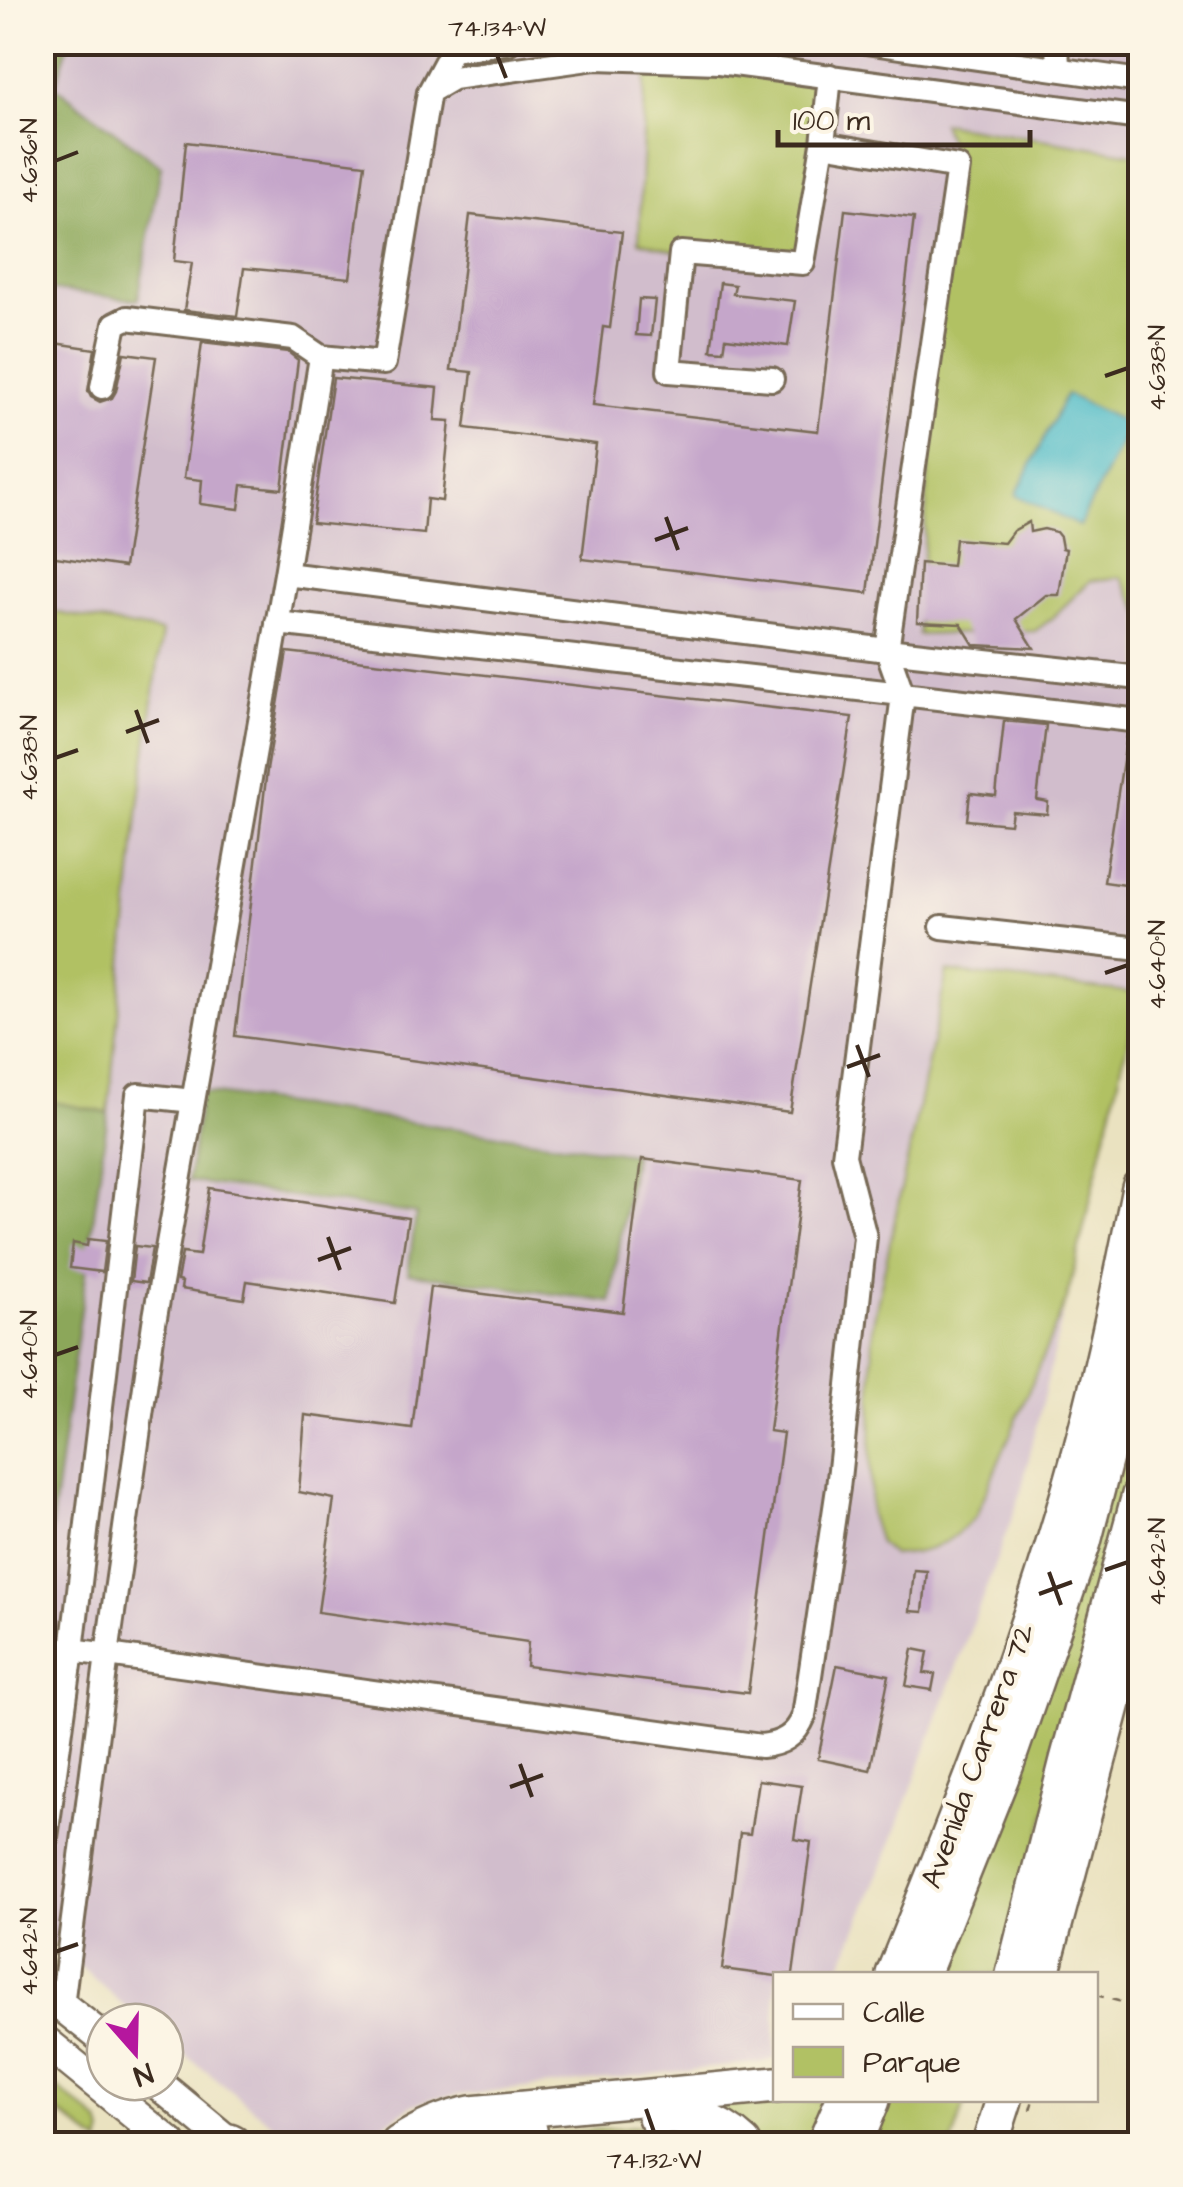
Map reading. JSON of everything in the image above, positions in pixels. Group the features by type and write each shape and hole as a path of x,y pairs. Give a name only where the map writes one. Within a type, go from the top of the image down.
{"highway":[{"name":"Avenida Carrera 72","path":"895,1972 991,1730 1051,1555 1109,1342 1140,1187"},
{"name":"Avenida Carrera 72","path":"923,1972 1006,1764 1083,1542 1140,1322"},
{"path":"1087,1430 1099,1485"},
{"path":"1015,1972 1140,1495"},
{"path":"1043,1972 1139,1612"},
{"path":"399,2144 448,2118 471,2114 773,2085"},
{"path":"825,2144 843,2102"},
{"path":"854,2144 871,2102"},
{"path":"966,2144 978,2102"},
{"path":"990,2144 1003,2102"},
{"path":"468,2144 502,2134 676,2115 710,2121 743,2144"}],"main road":[{"path":"52,1998 85,2024"},
{"path":"42,2040 138,2132 172,2144"},
{"path":"180,2102 231,2144"}],"lane":[{"path":"102,387 115,324 127,318 292,338 321,357 384,363 429,92 452,50 510,42"},
{"path":"864,42 1140,81"},
{"path":"1058,42 1058,69"},
{"path":"429,92 453,78 596,58 719,52 830,76 1140,118"},
{"path":"772,379 669,372 681,253 804,263 830,76"},
{"path":"72,1650 760,1746 774,1745 793,1734 804,1716 835,1507 866,1237 844,1156 903,694 888,650 958,167 823,144"},
{"path":"52,1998 154,1323 321,357"},
{"path":"286,574 1140,678"},
{"path":"277,623 1140,721"},
{"path":"942,927 1140,949"},
{"path":"42,1866 72,1650 138,1095 193,1101"}],"path":[{"path":"1098,1996 1140,2007"}],"shaded area":[{"path":"43,43 1140,43 1140,987 1020,1496 885,1860 839,1972 773,1972 773,2060 433,2098 352,2140 320,2143 288,2136 185,2055 185,2002 120,2002 43,1934"}],"green space":[{"path":"43,42 69,43 55,86 161,166 138,300 43,289"},
{"path":"646,60 830,76 803,263 681,253 639,241"},
{"path":"942,123 1140,155 1140,611 1121,577 1090,581 1035,631 918,635 940,289 958,167"},
{"path":"42,610 162,632 139,805 108,1113 43,1100"},
{"path":"947,972 1139,993 1067,1299 976,1516 939,1546 892,1555 879,1543 870,1515 873,1323"},
{"path":"201,1092 633,1154 611,1302 408,1273 416,1214 188,1181"},
{"path":"43,1100 108,1113 43,1586"},
{"path":"1140,1364 1140,1464 1004,1972 931,1972"},
{"path":"42,2076 100,2122 100,2144 43,2100"},
{"path":"773,2100 832,2102 815,2144 751,2144 694,2110 508,2127 455,2144 434,2144 426,2134"},
{"path":"881,2102 965,2102 952,2144 865,2144"},
{"path":"676,2122 734,2144 484,2144 518,2138"}],"water":[{"path":"1066,394 1130,425 1079,526 1016,495"}],"building":[{"path":"186,142 365,164 350,278 244,268 237,316 184,310 192,263 174,261"},
{"path":"845,210 914,218 868,593 582,559 596,444 465,428 472,372 451,370 470,215 622,232 610,328 603,327 593,405 818,431"},
{"path":"720,283 735,285 733,294 795,301 788,346 726,338 724,351 711,350"},
{"path":"639,299 655,300 651,336 636,335"},
{"path":"42,341 95,349 88,391 100,402 112,398 116,391 124,353 156,357 124,567 42,555"},
{"path":"202,342 288,352 298,360 282,489 242,485 239,509 200,504 202,480 184,478"},
{"path":"333,378 438,388 435,420 450,421 442,501 427,499 424,534 312,523"},
{"path":"1029,522 1030,532 1056,532 1066,549 1059,595 1046,595 1016,619 1034,648 974,645 961,624 917,622 920,563 952,566 955,539 1004,543 1013,531"},
{"path":"287,652 852,717 790,1112 235,1036 267,770"},
{"path":"1004,721 1046,725 1037,800 1048,802 1047,814 1012,811 1010,824 967,820 970,793 996,796"},
{"path":"1127,735 1140,736 1140,887 1104,882"},
{"path":"642,1159 802,1180 769,1431 783,1433 748,1693 526,1666 528,1642 318,1612 334,1499 299,1492 305,1415 412,1429 430,1287 623,1312"},
{"path":"209,1188 408,1218 395,1303 247,1281 244,1299 181,1289 182,1282 177,1281 182,1253 199,1255"},
{"path":"88,1239 106,1241 102,1272 70,1268 73,1243 87,1246"},
{"path":"135,1246 152,1248 146,1283 131,1281"},
{"path":"914,1570 927,1571 923,1612 910,1611"},
{"path":"913,1649 928,1652 924,1673 935,1674 932,1690 906,1686"},
{"path":"837,1665 889,1675 870,1770 818,1759"},
{"path":"758,1780 802,1786 794,1839 811,1842 793,1972 773,1972 773,1976 722,1969 740,1833 750,1834"}]}
